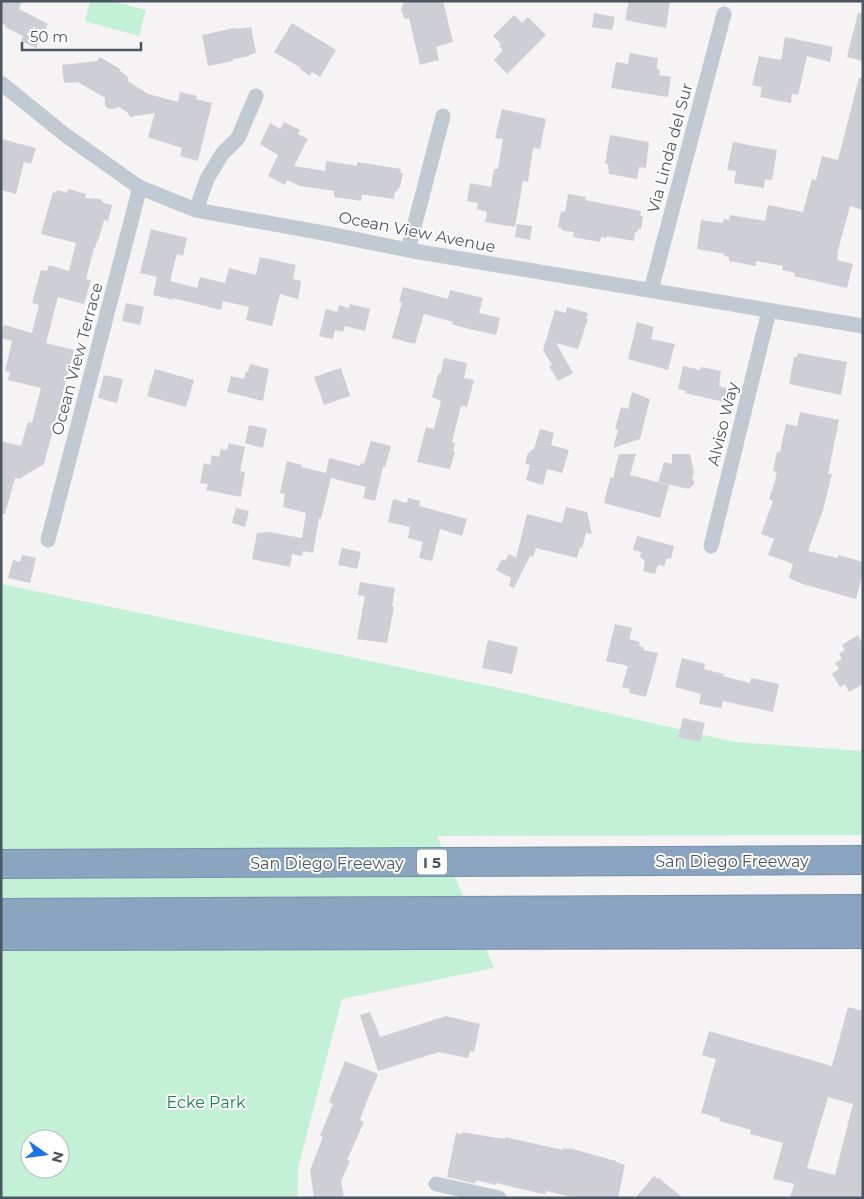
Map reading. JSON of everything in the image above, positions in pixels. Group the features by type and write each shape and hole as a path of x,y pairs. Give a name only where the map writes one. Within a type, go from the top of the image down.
{"highway":[{"name":"San Diego Freeway","path":"1,864 863,860"},
{"path":"1,882 863,878"},
{"path":"1,913 863,909"},
{"path":"1,936 863,934"}],"street":[{"name":"Via Linda del Sur","path":"651,290 724,14"},
{"name":"Ocean View Avenue","path":"1,83 64,134 140,187 196,210 408,250 863,326"},
{"path":"196,210 208,179 222,154 238,138 256,96"},
{"path":"408,250 443,116"},
{"name":"Ocean View Terrace","path":"48,540 140,187"},
{"name":"Alviso Way","path":"711,546 768,311"},
{"path":"436,1184 499,1198"}],"green space":[{"path":"90,1 112,1 146,10 139,36 85,21"},
{"name":"Ecke Park","path":"1,584 499,688 735,742 863,751 863,835 437,836 494,968 342,999 298,1168 297,1198 1,1198"}],"building":[{"path":"1,1 22,1 19,9 48,24 36,48 21,41 23,36 1,23"},
{"path":"404,1 443,1 453,42 436,47 439,60 420,65 409,18 405,19 401,10"},
{"path":"629,1 670,1 666,28 625,20"},
{"path":"594,13 615,17 612,30 592,27"},
{"path":"858,13 863,13 863,61 847,57"},
{"path":"514,15 522,23 528,17 546,35 507,74 494,60 503,50 499,46 501,44 493,36"},
{"path":"292,23 336,50 320,77 312,72 310,76 301,68 274,52"},
{"path":"251,27 256,53 233,59 233,61 208,66 202,35 234,28"},
{"path":"785,37 833,47 830,62 807,56 798,95 792,94 791,103 760,97 762,87 752,85 759,56 781,60"},
{"path":"630,53 658,58 657,69 660,70 659,75 671,77 668,97 611,88 616,62 628,64"},
{"path":"100,57 120,69 128,77 128,81 148,94 178,102 180,92 197,96 196,99 212,103 198,161 180,156 182,148 148,137 155,113 130,117 128,113 119,107 107,108 105,98 78,82 64,83 62,65 97,61"},
{"path":"859,78 863,78 863,210 850,206 837,254 837,260 853,264 847,288 794,276 795,273 782,270 783,266 756,261 756,266 729,261 729,257 724,256 725,254 697,249 701,220 723,223 724,219 729,220 730,215 765,221 768,205 803,212 812,179 816,180 822,156 838,160"},
{"path":"502,109 546,119 540,149 533,148 528,182 523,181 515,227 485,222 487,212 477,209 478,203 467,201 470,183 491,187 494,169 498,169 503,139 495,138"},
{"path":"284,122 300,130 298,134 308,139 294,166 325,171 326,161 357,166 357,162 401,169 400,173 403,173 400,188 398,188 397,192 395,191 394,199 362,195 361,201 334,197 334,191 300,186 287,180 285,185 268,176 278,155 260,144 270,123 280,129"},
{"path":"610,135 649,142 646,168 639,167 637,179 609,174 608,164 605,164"},
{"path":"1,139 36,148 31,164 24,162 16,194 1,190"},
{"path":"733,142 777,150 772,180 765,179 764,188 734,183 736,171 727,170"},
{"path":"68,189 86,194 85,198 100,199 104,203 112,205 108,221 104,220 94,248 86,279 91,280 84,304 58,297 46,343 74,350 44,464 19,479 15,478 5,514 1,513 1,441 21,446 28,422 32,423 41,388 8,380 10,372 5,371 12,341 1,338 1,334 4,325 32,333 39,305 32,303 41,270 47,271 49,265 69,271 76,243 41,234 53,192 56,193 57,190 67,193"},
{"path":"568,194 586,197 585,200 641,211 640,216 643,216 641,229 638,229 637,233 635,232 634,241 607,236 606,238 601,237 600,242 573,237 574,232 561,230 562,228 558,227 561,211 565,212"},
{"path":"517,224 532,226 530,240 515,237"},
{"path":"151,229 187,238 183,256 177,254 170,281 197,288 200,277 225,283 229,268 256,275 260,257 296,265 293,279 301,281 298,299 280,294 272,326 246,320 249,307 223,301 221,310 153,295 157,277 140,273"},
{"path":"403,287 448,299 450,290 483,298 479,313 500,318 496,335 461,327 452,324 453,322 424,314 415,344 392,338 402,302 399,302"},
{"path":"126,303 144,307 140,325 122,321"},
{"path":"350,304 370,309 365,331 345,326 343,332 335,330 333,339 319,336 326,309 337,312 339,305 349,308"},
{"path":"567,307 588,313 586,319 588,319 578,349 556,343 573,373 558,381 549,366 552,365 543,350 555,310 566,313"},
{"path":"637,322 654,327 651,339 675,344 668,370 628,359"},
{"path":"798,353 847,362 841,395 789,384 794,357 797,357"},
{"path":"444,358 467,363 464,378 474,380 467,407 461,406 452,442 455,443 453,451 455,452 450,469 417,462 426,427 434,429 441,401 432,397"},
{"path":"250,364 269,369 263,401 227,392 231,376 244,379"},
{"path":"683,366 700,370 701,367 721,371 719,386 732,390 728,403 685,393 686,391 678,389"},
{"path":"341,368 350,396 324,405 314,377"},
{"path":"155,369 194,380 186,407 147,396"},
{"path":"104,375 123,379 117,403 98,398"},
{"path":"632,392 650,399 640,439 613,448 618,430 615,429 621,407 628,409"},
{"path":"800,412 839,420 828,474 832,474 823,510 808,551 838,558 838,555 863,562 863,572 856,599 803,584 789,578 793,564 768,555 774,539 761,534 773,501 769,499 776,478 777,472 773,471 777,452 780,452 786,424 797,426"},
{"path":"249,425 267,429 263,448 245,443"},
{"path":"540,429 554,433 551,445 569,450 562,473 547,469 543,485 526,480 530,465 525,464 528,452 530,453 534,449"},
{"path":"371,441 391,446 385,467 383,467 375,501 363,498 366,487 331,478 321,519 319,518 313,553 303,551 302,556 292,554 290,567 252,559 257,533 269,532 302,538 306,513 283,507 285,494 280,493 287,461 302,465 301,467 326,473 329,458 360,466 361,463 364,464"},
{"path":"229,443 245,447 240,471 245,472 241,497 206,490 208,484 200,483 204,463 210,465 212,455 219,457 221,449 227,450"},
{"path":"619,454 636,454 630,475 669,485 660,518 604,503 610,478 613,478"},
{"path":"672,454 690,454 694,473 692,478 695,483 689,489 658,482 664,462 672,464"},
{"path":"408,498 420,501 419,506 467,519 462,536 440,529 432,561 419,558 423,542 408,538 410,527 388,522 393,499 407,503"},
{"path":"566,507 587,512 592,534 586,533 577,558 536,548 533,557 530,556 514,588 509,586 511,578 496,570 502,559 505,561 509,554 516,558 527,514 562,523"},
{"path":"236,508 249,511 245,527 232,523"},
{"path":"637,536 674,546 671,559 667,558 664,566 658,565 655,574 643,571 645,561 640,557 641,552 633,550"},
{"path":"342,548 361,552 357,569 338,565"},
{"path":"22,555 36,558 30,583 8,578 13,560 20,562"},
{"path":"360,582 395,588 392,606 394,607 387,643 357,639 365,596 358,595"},
{"path":"615,624 632,628 629,639 640,642 639,646 644,648 644,650 658,653 646,697 629,693 630,689 622,687 628,666 606,661"},
{"path":"858,635 863,644 863,684 849,692 845,684 840,687 832,674 839,669 835,663 842,659 839,654 845,650 842,645"},
{"path":"488,640 518,647 512,674 482,668"},
{"path":"682,658 705,664 704,669 724,674 723,676 750,683 751,678 779,684 773,712 723,701 721,708 699,704 701,694 675,687"},
{"path":"683,718 705,723 700,742 678,737"},
{"path":"848,1007 863,1011 863,1198 790,1198 794,1184 773,1179 783,1143 750,1134 751,1130 719,1121 720,1118 701,1113 716,1059 702,1055 709,1031 832,1066","holes":["828,1097 853,1104 835,1175 807,1168"]},
{"path":"370,1012 380,1037 446,1016 480,1024 474,1052 470,1051 468,1058 439,1052 378,1071 360,1015"},
{"path":"345,1061 378,1074 360,1120 364,1122 347,1160 350,1161 341,1181 344,1198 314,1198 310,1170 323,1137 320,1136 333,1104 329,1102"},
{"path":"462,1132 505,1139 505,1137 563,1150 563,1148 569,1148 616,1161 625,1165 618,1198 576,1198 546,1191 545,1194 496,1183 496,1185 476,1180 473,1183 447,1177 456,1133 462,1134"},
{"path":"654,1176 659,1178 683,1198 635,1198"}]}
